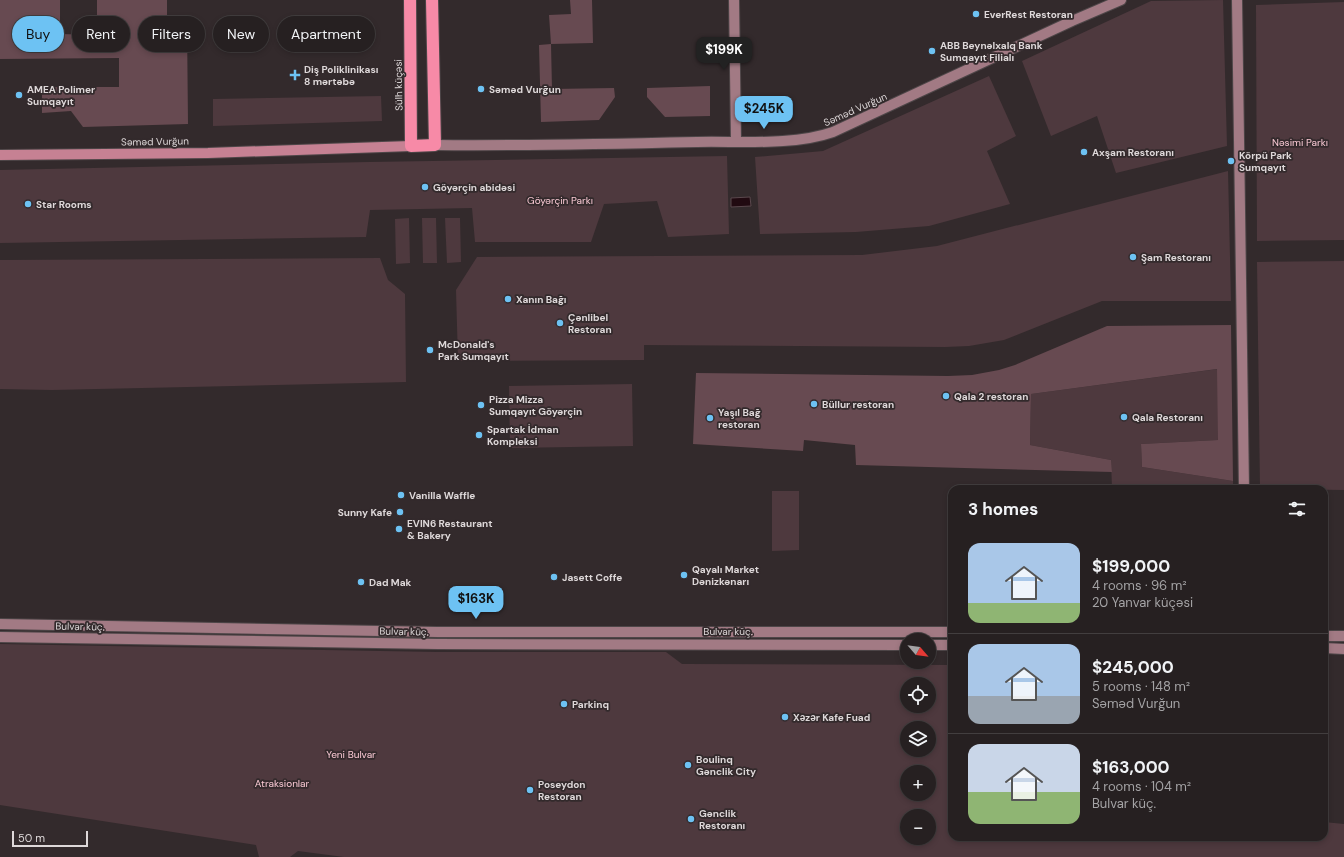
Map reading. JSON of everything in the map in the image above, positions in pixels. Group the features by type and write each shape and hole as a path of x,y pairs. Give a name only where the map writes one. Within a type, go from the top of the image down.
{"highway":[{"name":"Sülh küçəsi","path":"410,0 411,146"},
{"path":"432,0 435,145"},
{"name":"Səməd Vurğun","path":"411,146 435,145"}],"main road":[{"name":"Səməd Vurğun","path":"0,155 208,153 411,146"}],"street":[{"path":"734,0 736,141"},
{"name":"Səməd Vurğun","path":"435,145 536,145 802,140 817,138 1121,0"},
{"path":"1237,0 1244,485"},
{"name":"Bulvar küç.","path":"0,624 437,632 948,632"},
{"path":"766,644 767,631"},
{"path":"1328,636 1344,636"},
{"name":"Bulvar küç.","path":"0,637 437,644 900,645"},
{"path":"936,645 948,645"},
{"path":"1328,648 1344,649"}],"green space":[{"path":"1223,0 1227,146 1116,173 1097,116 1051,136 1022,61 1151,1"},
{"name":"Nəsimi Parkı","path":"1344,2 1344,240 1257,241 1256,5"},
{"path":"989,76 1016,136 987,151 1010,204 929,226 856,232 760,234 755,157 823,151"},
{"path":"381,96 382,121 213,126 213,99"},
{"name":"Göyərçin Parkı","path":"727,156 729,234 668,237 657,201 604,204 591,242 475,242 472,208 370,210 366,237 0,243 0,170"},
{"path":"1228,171 1231,301 1102,301 1004,340 969,346 644,345 644,360 458,361 456,290 477,257 862,255 937,246"},
{"path":"409,218 410,263 396,264 395,219"},
{"path":"422,218 436,218 437,263 423,263"},
{"path":"445,218 460,218 461,262 447,263"},
{"path":"380,258 388,280 405,294 406,382 52,390 0,389 0,260"},
{"path":"1344,261 1344,490 1328,490 1328,485 1260,485 1257,262"},
{"name":"Qala Restoranı","path":"1218,369 1218,440 1141,444 1142,467 1233,481 1233,485 1112,485 1111,460 1030,445 1031,394"},
{"path":"632,384 633,446 510,448 509,386"},
{"path":"772,491 799,491 799,550 772,551"},
{"name":"Yeni Bulvar","path":"0,644 437,652 666,652 682,664 900,665 900,669 936,669 936,665 948,665 948,841 1328,841 1328,822 1344,824 1344,857 344,857 298,851 290,857 259,857 256,845 0,805"}],"shaded area":[{"path":"0,0 60,0 60,16 12,16 12,52 64,52 64,34 72,34 72,52 130,52 130,16 97,16 97,0 167,0 167,16 138,16 138,52 187,52 188,124 83,127 71,111 42,113 42,87 119,87 119,58 0,59"},
{"path":"570,0 592,0 593,43 551,44 549,15 571,14"},
{"path":"551,44 552,89 614,88 615,97 599,120 541,122 539,45"},
{"path":"710,86 710,116 665,117 647,97 647,88"},
{"path":"750,197 751,206 731,207 731,198"},
{"path":"1231,325 1233,481 1142,467 1141,444 1218,440 1217,369 1031,394 1030,445 1111,460 1112,472 856,465 855,445 804,440 803,451 693,444 696,373 972,375 999,370 1015,365 1107,326"}],"place":[{"name":"EverRest Restoran","path":"976,14"},
{"name":"ABB Beynəlxalq Bank Sumqayıt Filialı","path":"932,51"},
{"name":"Diş Poliklinikası 8 mərtəbə","path":"295,75"},
{"name":"Səməd Vurğun","path":"481,89"},
{"name":"AMEA Polimer Sumqayıt","path":"19,95"},
{"name":"Axşam Restoranı","path":"1084,152"},
{"name":"Körpü Park Sumqayıt","path":"1231,161"},
{"name":"Göyərçin abidəsi","path":"425,187"},
{"name":"Star Rooms","path":"28,204"},
{"name":"Şam Restoranı","path":"1133,257"},
{"name":"Xanın Bağı","path":"508,299"},
{"name":"Çənlibel Restoran","path":"560,323"},
{"name":"McDonald's Park Sumqayıt","path":"430,350"},
{"name":"Qala 2 restoran","path":"946,396"},
{"name":"Büllur restoran","path":"814,404"},
{"name":"Pizza Mizza Sumqayıt Göyərçin","path":"481,405"},
{"name":"Qala Restoranı","path":"1124,417"},
{"name":"Yaşıl Bağ restoran","path":"710,418"},
{"name":"Spartak İdman Kompleksi","path":"479,435"},
{"name":"Vanilla Waffle","path":"401,495"},
{"name":"Sunny Kafe","path":"400,512"},
{"name":"EVIN6 Restaurant & Bakery","path":"399,529"},
{"name":"Qayalı Market Dənizkənarı","path":"684,575"},
{"name":"Jasett Coffe","path":"554,577"},
{"name":"Dad Mak","path":"361,582"},
{"name":"Parkinq","path":"564,704"},
{"name":"Xәzәr Kafe Fuad","path":"785,717"},
{"name":"Boulinq Gənclik City","path":"688,765"},
{"name":"Poseydon Restoran","path":"530,790"},
{"name":"Gənclik Restoranı","path":"691,819"}],"park label":[{"name":"Atraksionlar","path":"282,783"}]}
